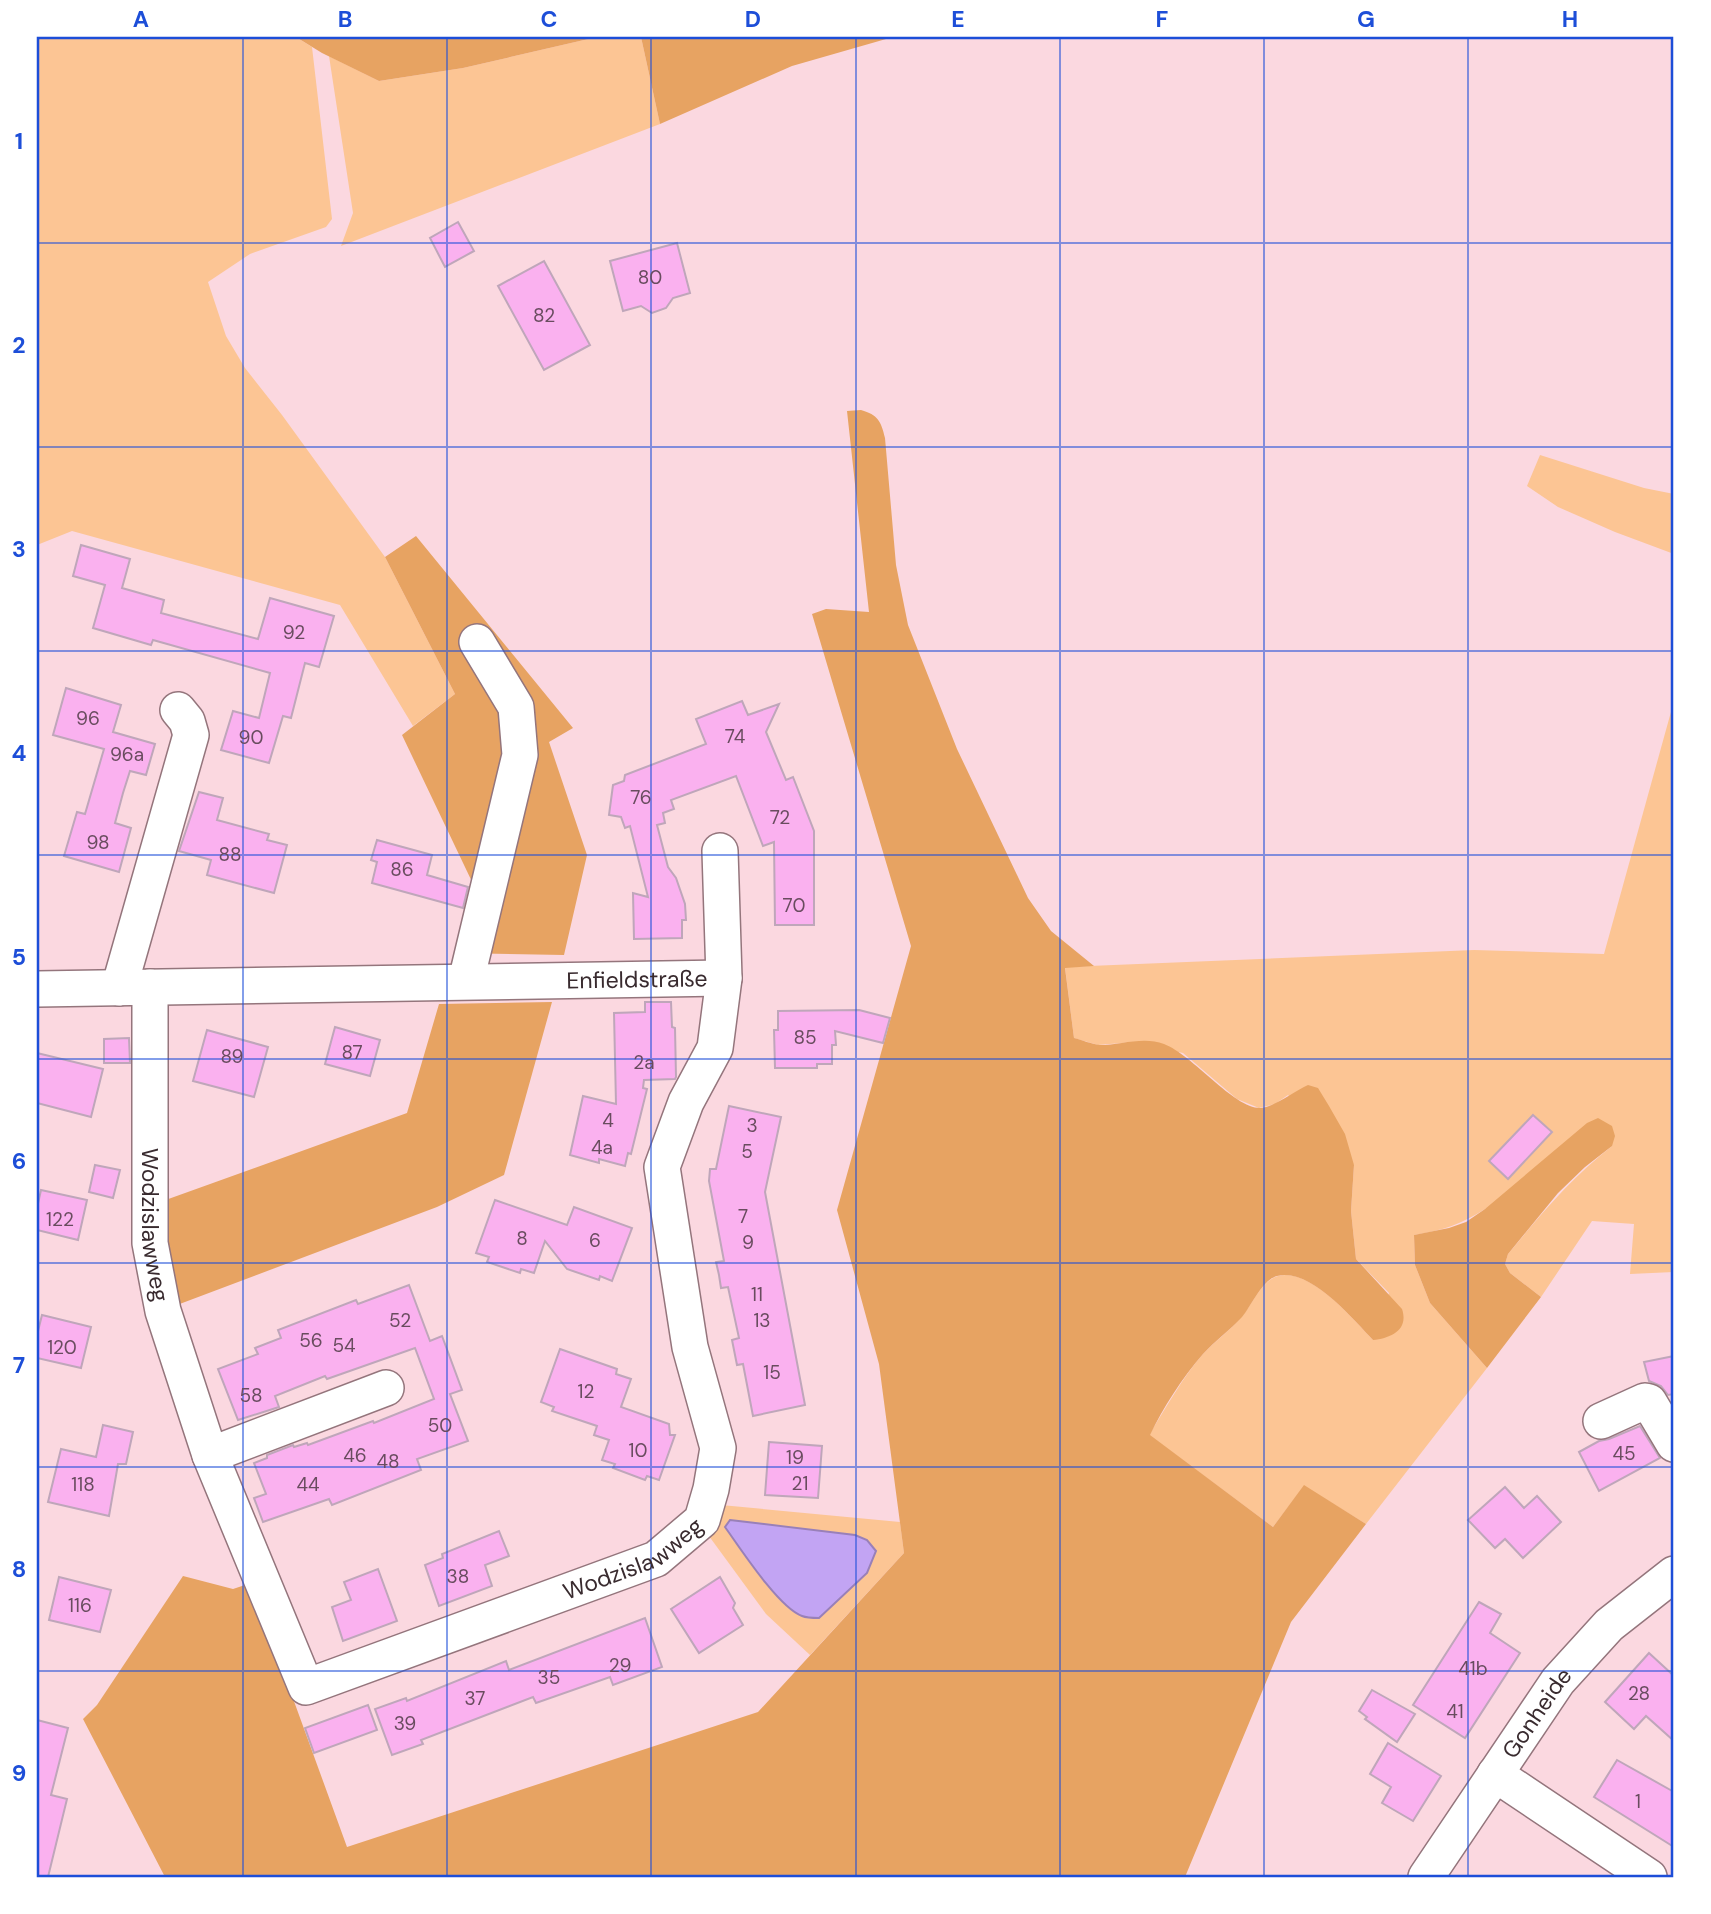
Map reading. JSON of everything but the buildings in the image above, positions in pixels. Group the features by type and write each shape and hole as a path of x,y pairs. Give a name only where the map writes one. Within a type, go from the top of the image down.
{"street":[{"path":"466,981 520,755 516,707 477,642"},
{"path":"134,987 191,735 187,721 178,710"},
{"name":"Enfieldstraße","path":"37,989 724,978 720,851"},
{"name":"Wodzislawweg","path":"134,987 150,1243 163,1311 210,1455 306,1687 656,1559 702,1520 712,1489 718,1448 690,1347 662,1167 685,1102 715,1048 724,978"},
{"path":"210,1455 386,1388"},
{"path":"1601,1422 1645,1401 1649,1402 1674,1444"},
{"name":"Gonheide","path":"1426,1877 1558,1681 1609,1625 1674,1574"},
{"path":"1502,1764 1649,1877"}],"shaded area":[{"path":"37,37 296,37 312,47 332,219 326,227 250,254 208,282 226,336 245,368 385,557 455,694 413,726 340,605 72,531 37,545"},
{"path":"296,37 597,37 463,68 379,81"},
{"path":"597,37 641,37 660,124 341,246 353,213 329,56 379,81 463,68"},
{"path":"641,37 893,37 792,66 660,124"},
{"path":"861,410 875,417 884,432 896,565 908,625 957,749 1028,898 1051,931 1094,966 1065,968 1074,1038 1100,1045 1140,1041 1164,1044 1250,1106 1266,1107 1308,1085 1318,1088 1345,1134 1354,1165 1351,1211 1356,1259 1402,1309 1404,1316 1397,1332 1373,1340 1343,1308 1317,1287 1290,1275 1272,1278 1242,1317 1195,1363 1150,1435 1273,1527 1304,1485 1366,1524 1291,1622 1185,1877 165,1877 83,1719 97,1705 183,1576 233,1589 251,1583 347,1847 758,1712 904,1553 879,1364 837,1210 911,946 812,614 826,609 869,612 847,411"},
{"path":"1540,455 1644,488 1674,494 1674,554 1558,507 1527,486"},
{"path":"416,536 573,728 549,742 587,855 564,955 454,953 475,888 402,735 455,694 385,557"},
{"path":"1674,701 1674,1272 1630,1274 1634,1224 1592,1221 1541,1297 1510,1273 1505,1264 1508,1254 1557,1197 1612,1146 1460,1223 1414,1235 1415,1265 1430,1303 1487,1368 1366,1524 1304,1486 1273,1527 1149,1435 1195,1363 1238,1321 1272,1278 1290,1275 1304,1279 1343,1308 1373,1340 1389,1293 1356,1259 1351,1211 1354,1165 1288,1095 1275,1104 1259,1108 1237,1099 1183,1053 1134,1042 1098,1045 1074,1038 1065,967 1474,950 1604,954"},
{"path":"552,1002 504,1175 437,1207 177,1305 160,1202 407,1113 439,1004"},
{"path":"1598,1118 1612,1126 1615,1136 1612,1146 1558,1193 1508,1254 1505,1264 1510,1273 1541,1297 1487,1368 1430,1303 1415,1265 1414,1235 1466,1222 1587,1123"},
{"path":"721,1505 900,1522 904,1553 810,1655 766,1614 706,1532"},
{"path":"730,1520 855,1535 867,1540 876,1551 867,1573 819,1618 806,1617 782,1602 760,1576 725,1527"}]}
